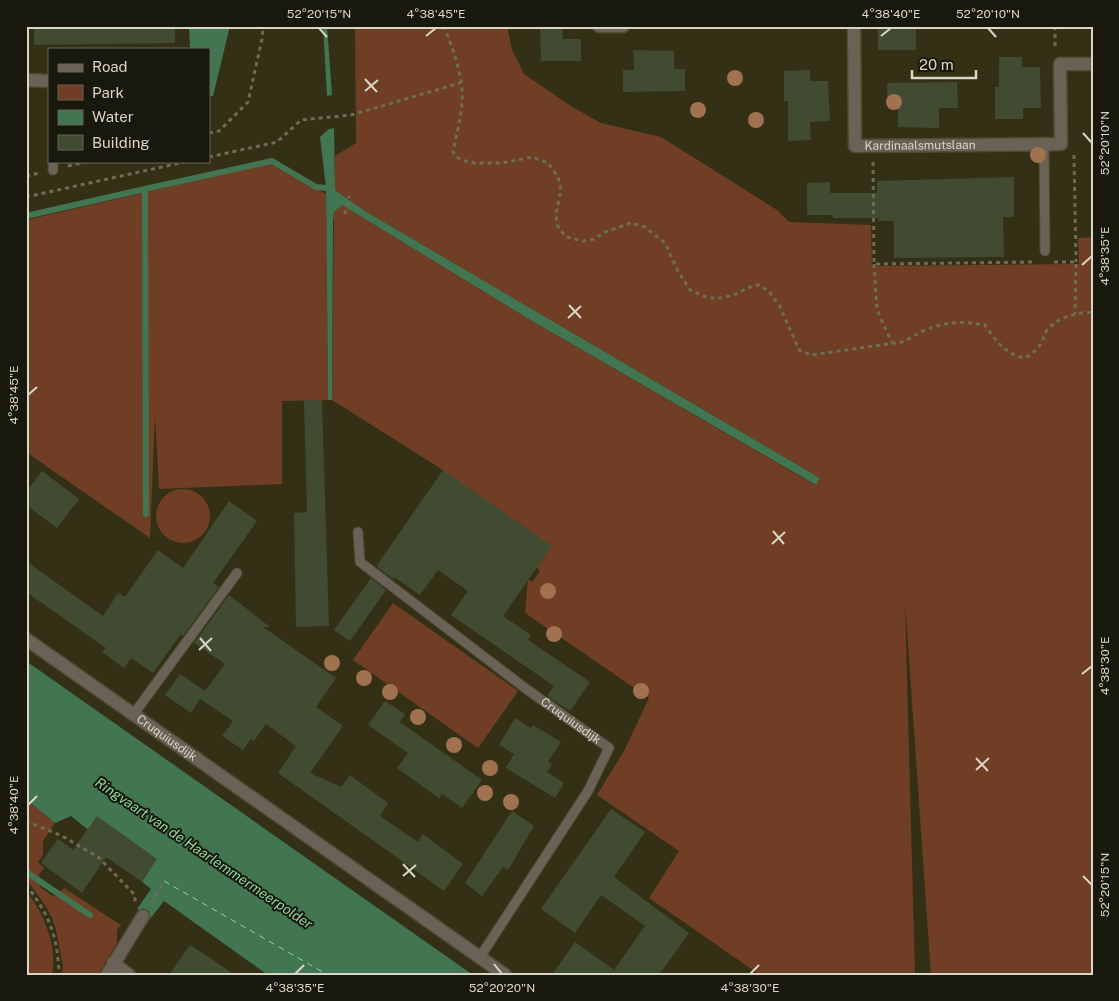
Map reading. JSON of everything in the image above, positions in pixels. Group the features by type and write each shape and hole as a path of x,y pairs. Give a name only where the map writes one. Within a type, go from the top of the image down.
{"street":[{"path":"599,26 623,26"},
{"name":"Kardinaalsmutslaan","path":"854,26 855,146 1061,144"},
{"path":"1061,144 1060,64 1093,64"},
{"path":"26,80 48,81"},
{"name":"Cruquiusdijk","path":"26,639 504,975"},
{"path":"129,975 110,969 143,916"}],"lane":[{"path":"1044,144 1045,251"},
{"name":"Cruquiusdijk","path":"358,532 360,562 525,688 609,748 588,791 480,957"},
{"path":"133,715 237,573"}],"path":[{"path":"210,133 219,131 248,102 262,39 263,26"},
{"path":"444,26 459,71 462,101 453,152 460,160 475,163 502,164 532,157 548,162 558,176 561,190 556,214 557,225 566,237 582,241 594,239 605,232 632,223 645,227 666,243 678,271 690,290 708,298 723,298 739,293 747,288 758,286 768,290 780,307 799,350 811,355 902,342 916,337 932,327 961,321 985,325 1006,350 1018,357 1025,358 1042,343 1048,329 1057,321 1075,314 1093,312"},
{"path":"210,157 277,142 301,120 350,116 460,83"},
{"path":"1061,144 1074,148 1075,314"},
{"path":"873,146 874,264 877,310 892,342"},
{"path":"26,197 185,162"},
{"path":"345,214 350,196"},
{"path":"874,264 1045,262"},
{"path":"1053,262 1076,262"},
{"path":"26,821 62,836 98,857 120,878 135,895 134,931"},
{"path":"158,894 164,881"},
{"path":"26,885 39,901 52,926 59,975"}],"green space":[{"path":"355,26 507,26 512,50 524,74 571,106 601,123 661,137 777,210 789,222 871,225 872,266 1079,264 1078,238 1093,237 1093,975 931,975 905,601 915,975 760,975 649,898 679,851 597,795 625,749 649,698 525,613 528,579 532,582 540,571 443,470 332,400 334,212 342,205 532,321 815,485 820,478 365,211 335,190 335,156 356,143"},
{"path":"277,162 326,194 328,400 282,401 282,484 159,489 155,416 150,538 26,452 26,220"},
{"path":"183,489 193,491 202,497 208,506 210,516 208,526 202,535 193,541 183,543 173,541 164,535 158,526 156,516 158,506 164,497 173,491"},
{"path":"393,603 518,691 478,748 353,660"},
{"path":"26,799 55,823 43,841 43,855 38,862 44,868 39,874 40,887 54,897 64,888 121,925 117,930 117,943 98,975 62,975 63,966 52,918 26,879"},
{"path":"26,891 38,909 48,931 53,953 52,975 26,975"}],"water":[{"path":"189,26 230,26 213,96 210,96 210,48 190,48"},
{"path":"323,26 327,26 332,95 327,96"},
{"path":"334,128 335,190 365,211 820,478 816,485 532,321 342,205 334,212 333,222 332,400 328,400 326,188 320,137 329,129"},
{"name":"Ringvaart van de Haarlemmermeerpolder","path":"26,661 473,975 268,975 164,901 150,919 137,909 151,889 108,854 91,832 71,816 55,823 26,799"}],"building":[{"path":"34,26 175,26 175,43 34,45"},
{"path":"878,26 916,26 916,50 878,50"},
{"path":"562,28 563,39 581,39 581,61 541,61 540,29"},
{"path":"633,50 674,51 674,69 685,69 685,91 623,92 623,70 634,70"},
{"path":"999,57 1022,57 1022,67 1040,67 1041,108 1023,108 1023,119 995,119 995,87 999,87"},
{"path":"810,70 810,81 828,81 830,121 810,122 811,140 788,141 788,101 784,101 784,71"},
{"path":"957,82 958,108 939,108 939,128 898,127 898,109 888,109 887,83"},
{"path":"1014,177 1014,217 1003,217 1004,257 894,258 894,221 878,221 878,218 833,218 833,215 807,215 807,183 830,182 830,193 877,193 877,181"},
{"path":"304,400 322,400 329,626 296,627 294,513 307,512"},
{"path":"443,470 552,546 503,616 531,635 528,640 590,682 570,711 547,696 554,686 451,615 468,591 438,570 420,595 378,568 377,565"},
{"path":"42,471 79,499 57,528 26,505 26,492"},
{"path":"229,501 257,521 213,583 219,587 183,636 181,634 153,673 131,658 124,668 102,652 106,648 26,592 26,561 103,616 118,593 125,597 158,550 183,568"},
{"path":"371,578 386,590 350,641 334,630"},
{"path":"229,595 270,627 263,627 336,678 316,707 343,726 310,773 341,787 350,775 388,803 380,816 418,842 423,834 463,864 444,891 278,773 296,746 266,724 254,741 251,739 243,750 222,736 233,721 200,699 191,713 165,695 180,674 205,691 225,664 194,643"},
{"path":"385,701 405,714 400,722 482,780 462,808 442,794 439,798 397,768 408,753 368,725"},
{"path":"515,718 531,728 533,725 561,742 548,762 552,764 547,772 564,783 555,798 506,768 514,754 499,745"},
{"path":"611,809 645,832 614,877 689,933 659,975 552,975 575,942 614,970 645,926 601,895 575,933 541,909"},
{"path":"512,811 534,826 508,870 503,867 482,896 465,883"},
{"path":"97,816 157,859 142,882 106,857 82,893 41,863 58,839 73,850"},
{"path":"190,945 207,956 235,975 169,975"}],"waterway":[{"path":"146,514 145,189 272,161 316,187 326,188"},
{"path":"26,216 145,189"},
{"path":"26,869 29,874 90,915"}],"ferry route":[{"path":"164,881 328,975"}]}
